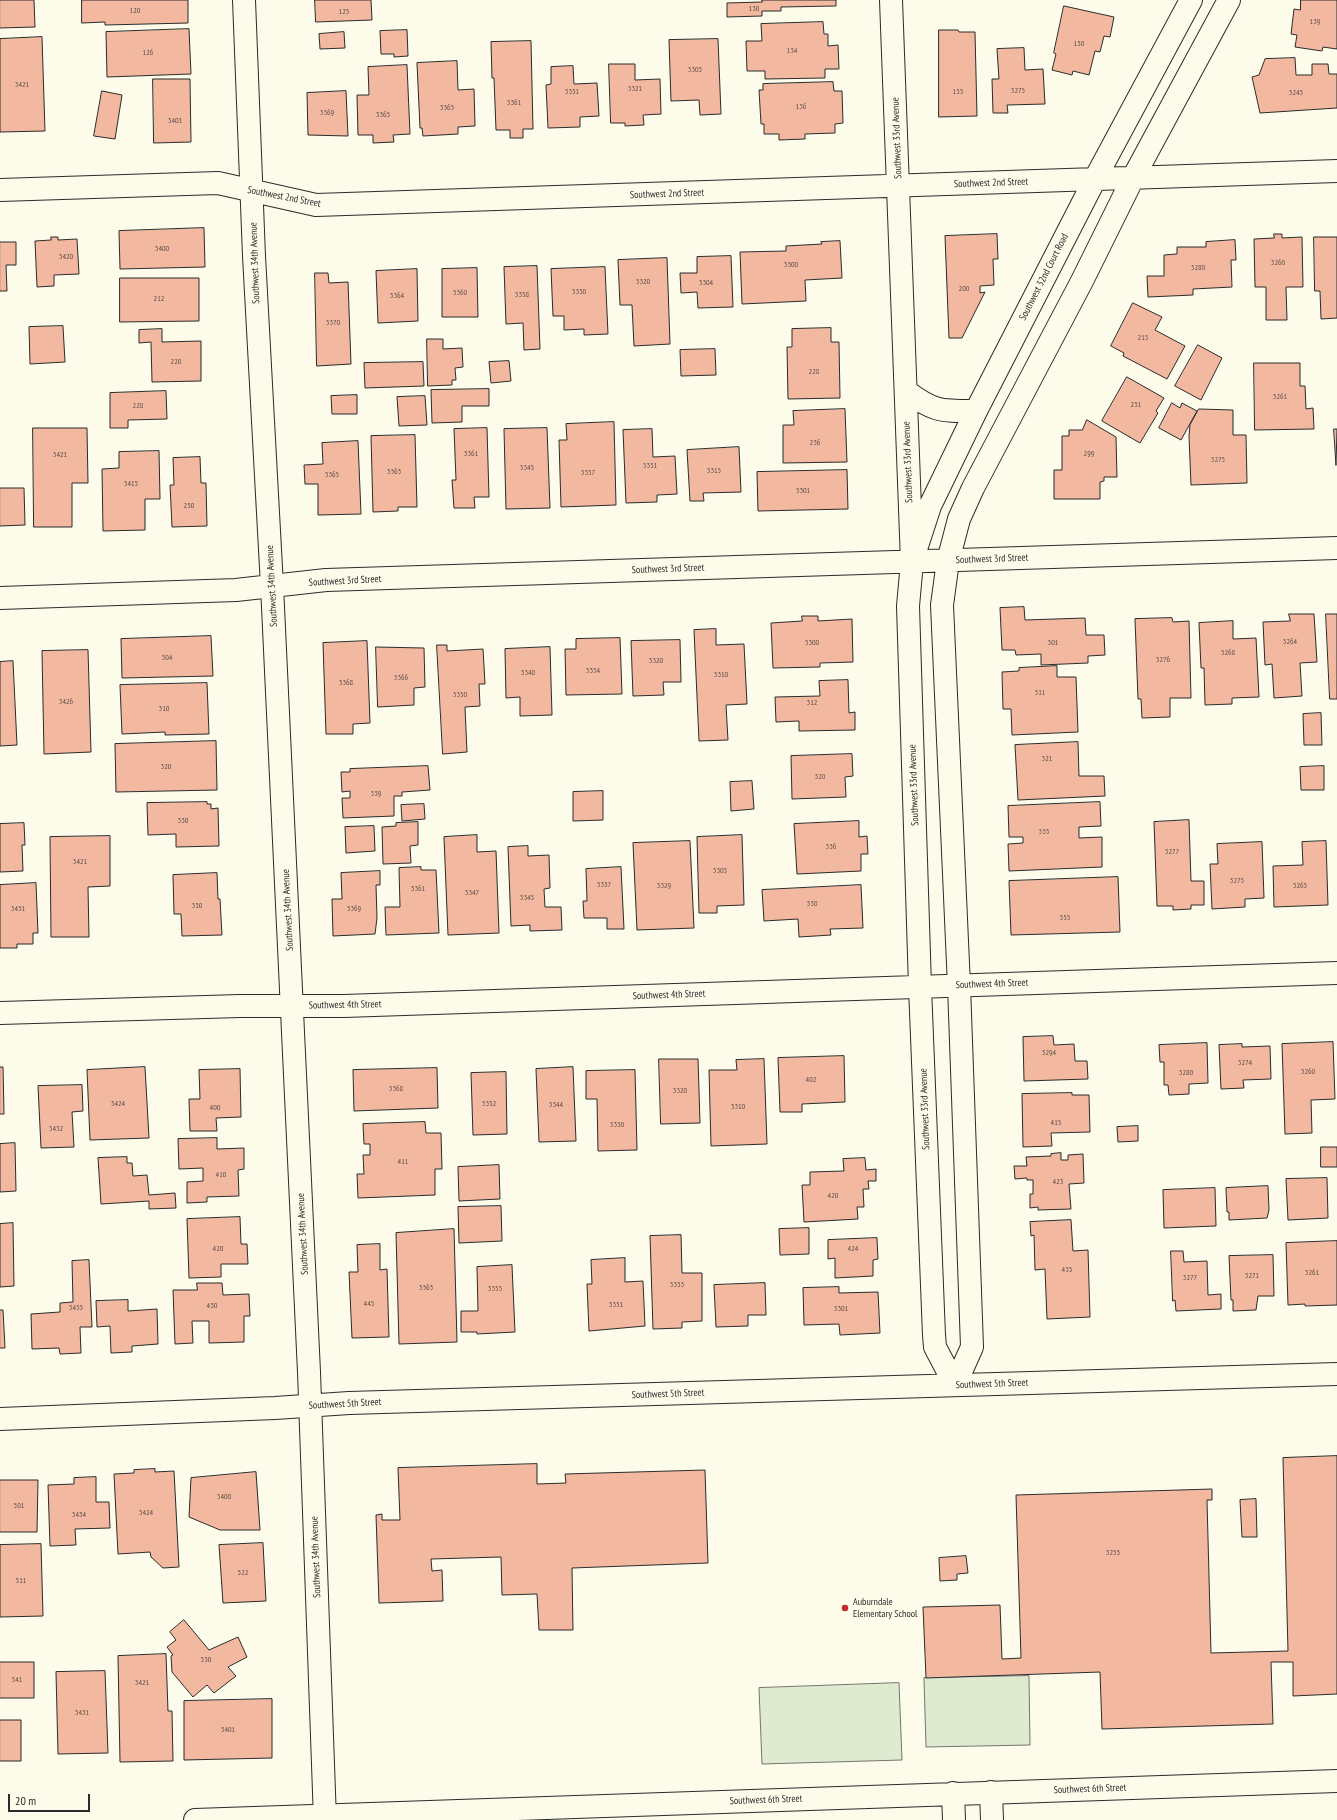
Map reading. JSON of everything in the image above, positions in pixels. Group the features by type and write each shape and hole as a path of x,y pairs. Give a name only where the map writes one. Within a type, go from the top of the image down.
{"street":[{"name":"Southwest 34th Avenue","path":"244,0 253,191 254,256 272,586 310,1406 325,1818"},
{"name":"Southwest 33rd Avenue","path":"891,0 912,562 908,606 920,987 934,1335 935,1348 955,1385"},
{"name":"Southwest 32nd Court Road","path":"912,562 930,506 976,411 1095,178 1191,0"},
{"path":"955,1385 972,1347 959,986 942,605 948,561 959,519 973,488 1082,281 1133,178 1229,0"},
{"name":"Southwest 2nd Street","path":"0,190 218,183 316,205 1337,171"},
{"path":"906,391 934,409 950,411 976,411"},
{"name":"Southwest 3rd Street","path":"0,598 236,590 326,580 1337,548"},
{"name":"Southwest 4th Street","path":"0,1013 344,1006 1337,973"},
{"name":"Southwest 5th Street","path":"0,1418 310,1406 349,1403 1337,1374"},
{"name":"Southwest 6th Street","path":"195,1820 325,1818 953,1793 1337,1781"},
{"path":"991,1792 992,1820"},
{"path":"953,1793 954,1820"}],"green space":[{"path":"1029,1676 1030,1745 926,1747 924,1678"},
{"path":"899,1683 902,1760 762,1764 759,1688"}],"building":[{"path":"0,0 34,0 35,27 0,28"},
{"path":"82,0 188,0 188,23 105,25 105,22 82,23"},
{"path":"315,0 371,0 372,20 316,22"},
{"path":"762,0 836,0 836,6 781,7 781,11 762,11 762,16 727,17 727,3 762,2"},
{"path":"1301,0 1337,0 1337,49 1323,47 1322,51 1295,47 1297,35 1291,34 1294,9 1300,10"},
{"path":"1064,6 1114,17 1110,37 1104,36 1100,52 1095,51 1089,75 1073,71 1072,75 1052,70"},
{"path":"823,22 824,34 828,34 828,46 838,45 839,69 825,69 825,78 765,79 765,71 747,71 746,41 762,41 761,24"},
{"path":"189,29 191,74 107,77 106,32"},
{"path":"407,30 408,56 394,57 394,54 381,54 380,31"},
{"path":"939,30 975,32 977,116 939,117"},
{"path":"344,32 345,48 320,49 319,34"},
{"path":"42,37 45,131 0,132 0,39"},
{"path":"718,39 721,114 700,115 699,100 671,101 669,40"},
{"path":"531,41 533,129 523,129 523,138 510,138 510,130 496,130 491,42"},
{"path":"1024,48 1025,70 1043,69 1045,104 1007,105 1008,113 993,113 992,79 999,79 997,49"},
{"path":"1295,58 1296,75 1312,75 1312,64 1328,64 1329,74 1337,74 1337,108 1260,113 1252,77 1259,75 1265,59"},
{"path":"457,61 458,90 474,89 475,126 458,127 458,134 423,136 422,128 420,128 417,63"},
{"path":"609,64 635,64 635,80 660,79 661,114 643,115 644,125 625,126 625,123 611,123"},
{"path":"407,65 410,134 393,135 394,142 373,143 373,135 358,135 357,95 369,95 368,67"},
{"path":"573,66 574,84 597,83 599,116 580,117 580,127 548,128 546,85 551,84 551,67"},
{"path":"153,79 190,79 191,142 154,143"},
{"path":"833,82 834,91 842,91 843,123 835,124 835,133 805,134 805,139 779,140 779,134 764,134 764,124 761,124 759,90 763,90 763,84"},
{"path":"102,91 122,95 115,139 94,136"},
{"path":"346,91 348,136 308,135 307,93"},
{"path":"204,228 205,267 120,269 119,231"},
{"path":"997,234 998,259 993,259 994,285 980,286 980,293 985,292 962,338 949,338 945,236"},
{"path":"1274,234 1282,234 1282,238 1302,237 1303,287 1286,287 1287,320 1266,320 1266,287 1255,287 1254,239 1274,238"},
{"path":"51,237 58,237 58,240 77,239 79,274 54,275 54,286 37,287 35,241 51,240"},
{"path":"1314,237 1337,237 1337,318 1321,319 1320,291 1315,291"},
{"path":"1235,240 1236,260 1231,260 1232,287 1193,289 1193,295 1148,297 1147,276 1164,276 1164,255 1177,254 1177,247 1206,247 1206,242"},
{"path":"840,241 842,278 805,280 806,301 742,304 740,252 786,251 786,246 822,244 821,242"},
{"path":"0,242 16,242 16,265 6,265 7,291 0,291"},
{"path":"731,256 733,307 698,308 697,292 681,293 680,273 697,273 697,257"},
{"path":"667,258 670,344 634,346 632,305 620,305 618,260"},
{"path":"537,266 540,349 524,350 523,323 506,324 504,267"},
{"path":"605,267 608,334 584,335 584,329 564,330 564,316 553,316 551,269"},
{"path":"477,268 478,317 442,317 442,269"},
{"path":"417,269 418,321 378,323 376,271"},
{"path":"315,273 328,273 329,283 348,282 351,364 317,366"},
{"path":"120,278 199,278 199,321 120,322"},
{"path":"1133,303 1162,317 1155,330 1185,346 1167,379 1123,356 1124,353 1111,346"},
{"path":"63,326 65,362 30,364 29,327"},
{"path":"831,328 831,342 839,342 840,398 788,399 787,347 792,347 792,329"},
{"path":"162,329 162,342 201,341 201,381 152,382 151,342 139,343 139,330"},
{"path":"427,339 443,339 443,349 462,348 463,367 455,368 456,380 452,380 452,385 428,386"},
{"path":"1198,345 1222,358 1201,400 1175,386"},
{"path":"715,349 716,375 681,376 680,350"},
{"path":"509,361 511,381 491,383 489,362"},
{"path":"423,362 424,386 365,388 364,363"},
{"path":"1254,363 1300,363 1300,386 1305,386 1306,409 1313,408 1314,429 1255,430"},
{"path":"1127,377 1164,398 1156,411 1158,413 1140,443 1102,421"},
{"path":"489,389 489,406 462,406 462,422 432,423 431,390"},
{"path":"166,391 167,419 128,420 128,428 110,428 110,393"},
{"path":"357,395 357,414 332,414 331,396"},
{"path":"425,396 427,425 399,426 397,397"},
{"path":"1172,403 1180,408 1182,403 1197,411 1181,440 1159,428"},
{"path":"845,409 847,462 783,463 783,425 794,425 793,411"},
{"path":"1199,409 1233,410 1233,435 1246,435 1247,483 1191,485 1190,425"},
{"path":"1087,420 1116,437 1117,477 1104,477 1104,481 1100,482 1100,499 1054,499 1054,470 1062,470 1062,436 1069,436 1069,430 1082,430"},
{"path":"614,422 616,505 561,507 559,440 567,440 566,424"},
{"path":"33,428 87,428 88,483 72,483 72,527 34,527"},
{"path":"487,428 489,497 474,497 475,508 454,508 452,480 456,480 454,429"},
{"path":"547,428 550,508 506,509 504,429"},
{"path":"652,429 653,457 675,456 677,494 657,495 657,502 626,503 623,430"},
{"path":"1334,429 1337,429 1336,465"},
{"path":"415,435 417,507 398,507 398,511 373,512 371,436"},
{"path":"358,441 361,514 318,515 318,484 305,484 304,465 323,464 322,443"},
{"path":"739,447 741,492 703,493 704,501 690,501 687,450"},
{"path":"159,451 160,499 145,499 145,530 103,531 102,469 119,468 119,452"},
{"path":"200,457 201,483 206,483 207,526 172,527 170,485 174,485 173,458"},
{"path":"847,470 848,509 758,511 757,472"},
{"path":"0,488 24,488 25,525 0,526"},
{"path":"1024,607 1025,620 1085,618 1086,635 1104,635 1105,655 1088,656 1088,663 1041,665 1041,654 1016,655 1015,650 1002,650 1000,608"},
{"path":"1289,614 1314,614 1317,662 1300,663 1302,696 1274,698 1272,664 1265,665 1263,622 1290,621"},
{"path":"1326,614 1337,614 1337,699 1330,699"},
{"path":"802,616 818,616 818,621 852,619 853,662 820,663 820,667 773,668 771,623 802,621"},
{"path":"1172,618 1173,622 1189,621 1191,698 1170,698 1170,717 1142,718 1141,699 1138,699 1135,619"},
{"path":"1233,621 1233,639 1256,638 1259,697 1232,698 1232,704 1205,705 1204,668 1201,668 1199,623"},
{"path":"716,629 716,645 744,644 747,704 726,705 728,740 699,741 694,630"},
{"path":"211,636 213,676 122,678 121,639"},
{"path":"620,638 622,694 566,695 565,649 576,649 576,639"},
{"path":"680,640 681,682 663,682 664,695 633,696 631,641"},
{"path":"367,641 370,723 353,724 353,734 326,734 323,643"},
{"path":"437,645 447,645 447,651 483,649 485,684 479,684 480,706 465,707 467,752 443,754"},
{"path":"376,647 424,648 425,687 414,688 414,705 378,707"},
{"path":"550,647 552,715 520,716 520,697 506,698 505,649"},
{"path":"88,650 91,752 44,754 42,651"},
{"path":"13,661 17,745 0,746 0,662"},
{"path":"1057,666 1057,677 1076,677 1078,732 1012,735 1011,709 1003,709 1002,672 1019,671 1019,668"},
{"path":"848,680 849,713 855,712 855,730 799,731 799,721 776,722 775,697 820,696 819,681"},
{"path":"207,683 209,734 165,735 165,732 122,734 120,685"},
{"path":"1321,713 1322,745 1304,745 1303,714"},
{"path":"216,741 217,790 116,792 115,744"},
{"path":"1078,742 1079,776 1104,776 1105,796 1018,800 1015,745"},
{"path":"852,754 853,776 845,777 846,797 792,799 791,756"},
{"path":"428,766 430,790 402,792 402,796 394,796 394,816 343,818 342,798 350,798 350,791 342,792 341,772 350,772 350,769"},
{"path":"1324,766 1324,790 1301,790 1300,767"},
{"path":"752,781 754,809 731,811 730,782"},
{"path":"603,791 603,820 573,821 573,792"},
{"path":"207,802 207,804 211,804 211,809 218,808 219,846 176,847 176,834 148,835 147,803"},
{"path":"1100,802 1101,826 1079,827 1079,838 1102,837 1102,867 1009,871 1008,844 1023,843 1023,837 1009,837 1008,806"},
{"path":"424,804 425,819 402,821 401,805"},
{"path":"1189,820 1191,881 1204,881 1204,905 1191,905 1191,909 1173,910 1173,906 1157,906 1154,822"},
{"path":"859,821 859,837 867,836 868,854 861,854 861,871 797,874 794,824"},
{"path":"418,822 418,845 410,846 411,863 383,864 382,827 396,826 396,823"},
{"path":"24,823 25,845 22,845 23,871 0,872 0,824"},
{"path":"374,826 375,851 346,853 345,827"},
{"path":"477,835 477,852 496,851 499,933 448,935 444,837"},
{"path":"742,835 744,905 717,906 717,913 699,913 697,837"},
{"path":"110,836 110,886 88,887 89,937 51,937 50,837"},
{"path":"690,841 694,928 637,930 633,843"},
{"path":"1326,841 1328,905 1274,907 1273,866 1303,865 1302,842"},
{"path":"1262,842 1264,898 1245,899 1245,907 1212,909 1210,864 1218,864 1217,844"},
{"path":"528,846 528,856 549,855 550,888 544,889 545,907 561,907 562,930 530,931 530,925 511,926 508,847"},
{"path":"421,867 421,870 436,870 439,933 386,935 385,907 400,907 399,868"},
{"path":"621,867 624,929 607,929 607,918 584,918 583,901 587,901 586,869"},
{"path":"380,871 380,885 376,885 377,918 375,934 333,936 332,899 342,899 341,873"},
{"path":"217,873 222,935 182,936 181,914 174,914 173,875"},
{"path":"1118,877 1120,932 1011,935 1009,881"},
{"path":"36,883 38,933 33,933 33,944 17,944 17,948 0,948 0,885"},
{"path":"861,885 863,928 830,929 831,935 799,937 798,919 764,921 762,890"},
{"path":"1053,1036 1054,1045 1074,1044 1075,1061 1087,1061 1088,1079 1024,1081 1023,1037"},
{"path":"1333,1042 1335,1099 1311,1100 1312,1133 1285,1134 1282,1044"},
{"path":"1207,1043 1208,1083 1189,1084 1189,1094 1169,1095 1168,1085 1164,1085 1164,1062 1160,1062 1159,1045"},
{"path":"1242,1044 1242,1047 1270,1046 1271,1079 1243,1080 1244,1088 1221,1089 1219,1045"},
{"path":"844,1056 845,1102 802,1104 802,1112 780,1112 778,1058"},
{"path":"659,1059 698,1059 700,1123 661,1124"},
{"path":"764,1059 767,1144 711,1146 709,1070 737,1070 736,1060"},
{"path":"0,1067 3,1067 4,1114 0,1114"},
{"path":"145,1067 149,1138 90,1140 87,1070"},
{"path":"573,1067 576,1141 539,1142 536,1069"},
{"path":"437,1068 438,1108 354,1111 353,1070"},
{"path":"240,1069 241,1117 216,1118 217,1131 190,1131 189,1099 200,1099 199,1070"},
{"path":"635,1070 637,1150 598,1151 597,1099 586,1099 586,1071"},
{"path":"506,1072 507,1134 473,1135 471,1073"},
{"path":"82,1085 83,1111 72,1112 74,1147 41,1148 38,1086"},
{"path":"1072,1093 1072,1095 1089,1095 1090,1132 1051,1133 1052,1146 1023,1147 1022,1094"},
{"path":"425,1122 426,1133 441,1133 442,1169 435,1169 435,1195 358,1198 357,1174 364,1174 363,1155 370,1155 370,1144 364,1144 363,1124"},
{"path":"1138,1126 1138,1141 1118,1142 1117,1127"},
{"path":"217,1138 217,1149 244,1148 244,1169 238,1170 239,1196 207,1197 207,1202 187,1203 187,1182 203,1181 203,1168 179,1169 178,1139"},
{"path":"15,1143 16,1191 0,1192 0,1144"},
{"path":"1321,1147 1337,1147 1337,1167 1321,1167"},
{"path":"1061,1153 1061,1160 1068,1160 1068,1155 1083,1154 1084,1183 1069,1184 1071,1209 1038,1210 1038,1207 1030,1208 1030,1194 1033,1194 1033,1180 1027,1180 1027,1178 1015,1179 1014,1166 1027,1166 1026,1157 1051,1156 1051,1154"},
{"path":"127,1157 127,1163 132,1163 133,1176 147,1175 149,1195 175,1193 176,1208 149,1209 149,1201 101,1204 98,1158"},
{"path":"865,1158 866,1170 876,1169 876,1181 868,1181 869,1189 863,1189 864,1207 857,1207 858,1219 804,1222 802,1185 810,1185 810,1172 844,1171 843,1159"},
{"path":"499,1165 500,1199 459,1201 458,1167"},
{"path":"1327,1178 1328,1218 1288,1220 1286,1179"},
{"path":"1268,1186 1269,1210 1267,1218 1229,1220 1229,1212 1227,1212 1226,1188"},
{"path":"1215,1188 1216,1226 1164,1228 1163,1190"},
{"path":"501,1206 502,1241 459,1243 458,1207"},
{"path":"240,1217 241,1244 247,1244 248,1264 221,1264 221,1277 189,1278 187,1219"},
{"path":"1071,1220 1073,1251 1088,1250 1090,1317 1047,1319 1045,1269 1035,1270 1034,1235 1031,1236 1030,1222"},
{"path":"13,1223 14,1286 0,1287 0,1224"},
{"path":"809,1228 809,1254 780,1255 779,1229"},
{"path":"454,1229 457,1342 399,1344 396,1233"},
{"path":"681,1235 682,1273 702,1273 702,1321 682,1322 682,1328 653,1329 650,1236"},
{"path":"877,1238 878,1259 873,1260 873,1276 835,1278 835,1258 828,1259 828,1240"},
{"path":"1337,1241 1337,1305 1288,1305 1286,1243"},
{"path":"380,1244 380,1270 387,1269 389,1337 352,1338 349,1272 358,1272 357,1245"},
{"path":"1171,1251 1183,1251 1184,1262 1207,1261 1208,1295 1221,1294 1221,1309 1176,1311 1175,1300 1173,1301"},
{"path":"1273,1255 1274,1296 1258,1296 1256,1310 1233,1311 1229,1256"},
{"path":"625,1258 625,1282 643,1281 645,1326 589,1331 587,1284 592,1284 591,1260"},
{"path":"89,1260 92,1327 80,1327 81,1353 60,1354 59,1348 32,1349 31,1314 60,1312 60,1303 73,1302 72,1261"},
{"path":"512,1265 515,1332 477,1334 477,1332 461,1332 461,1311 478,1311 477,1267"},
{"path":"197,1283 222,1283 223,1295 249,1294 250,1316 244,1316 244,1342 209,1343 209,1321 192,1321 193,1343 175,1344 173,1290 197,1290"},
{"path":"765,1283 766,1315 748,1315 748,1326 716,1327 714,1285"},
{"path":"839,1287 839,1293 878,1292 880,1333 840,1335 839,1324 804,1325 803,1288"},
{"path":"128,1300 128,1311 157,1309 158,1344 132,1346 132,1352 111,1353 110,1326 97,1327 96,1301"},
{"path":"0,1310 3,1310 5,1348 0,1348"},
{"path":"1337,1456 1337,1694 1293,1696 1293,1662 1271,1662 1273,1724 1102,1729 1100,1672 926,1678 923,1607 1000,1605 1002,1659 1021,1658 1016,1495 1212,1489 1212,1500 1207,1500 1211,1653 1288,1651 1283,1458"},
{"path":"537,1464 537,1484 566,1483 565,1474 705,1470 708,1563 572,1568 573,1630 539,1630 537,1594 502,1595 501,1557 431,1559 432,1571 442,1570 443,1601 379,1603 376,1515 382,1514 382,1520 400,1520 398,1468"},
{"path":"155,1469 155,1472 174,1471 179,1567 163,1568 151,1557 150,1552 118,1554 114,1474 134,1473 134,1470"},
{"path":"256,1472 260,1530 220,1530 189,1517 191,1478"},
{"path":"96,1477 96,1502 109,1502 110,1528 75,1529 76,1545 50,1546 48,1485 74,1484 74,1478"},
{"path":"0,1480 38,1480 37,1532 0,1532"},
{"path":"1256,1499 1257,1537 1242,1537 1240,1500"},
{"path":"263,1543 266,1601 223,1603 219,1545"},
{"path":"41,1544 43,1616 0,1617 0,1545"},
{"path":"966,1556 968,1573 957,1574 957,1580 940,1581 939,1558"},
{"path":"184,1620 209,1650 238,1637 247,1657 228,1667 236,1676 214,1693 207,1685 193,1697 172,1672 171,1656 173,1655 167,1647 176,1640 170,1632"},
{"path":"166,1654 168,1711 172,1711 173,1761 120,1762 118,1656"},
{"path":"0,1662 34,1662 34,1698 0,1698"},
{"path":"105,1671 108,1753 58,1754 56,1672"},
{"path":"272,1699 272,1758 184,1760 184,1701"},
{"path":"0,1720 21,1720 21,1761 0,1761"}],"place":[{"name":"Auburndale Elementary School","path":"845,1608"}]}
